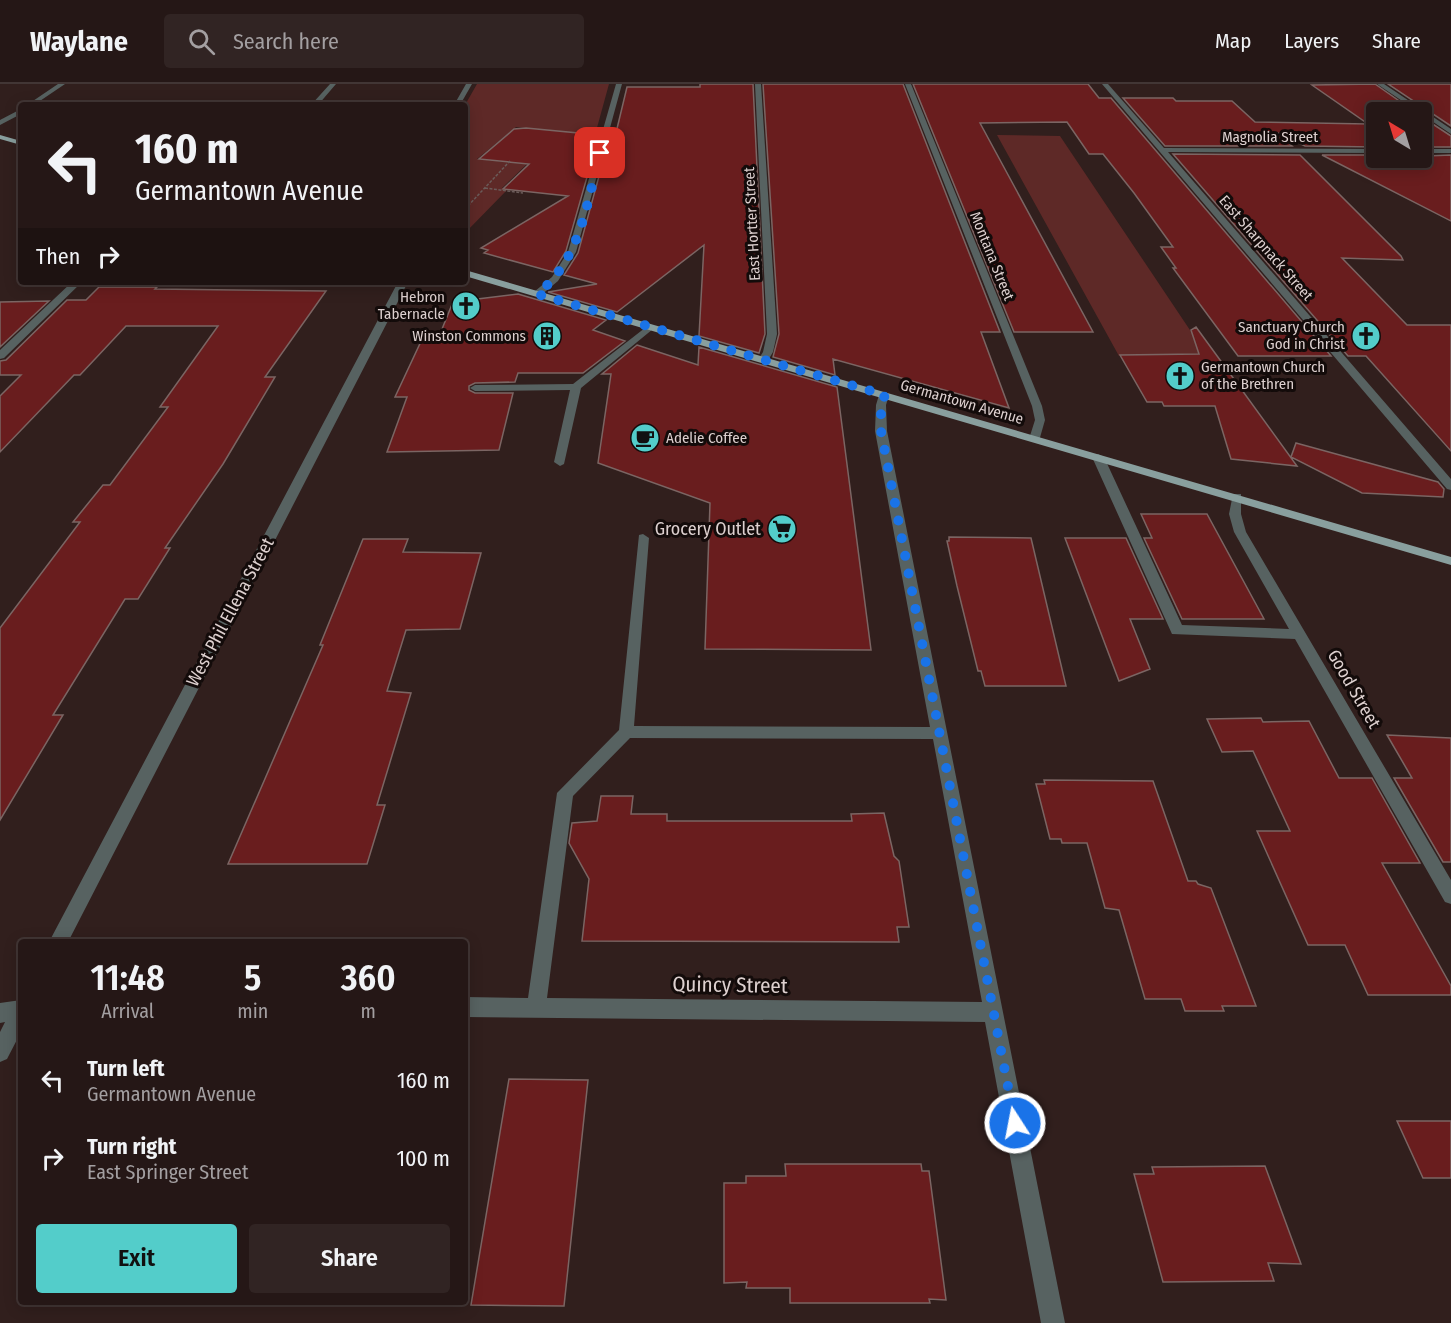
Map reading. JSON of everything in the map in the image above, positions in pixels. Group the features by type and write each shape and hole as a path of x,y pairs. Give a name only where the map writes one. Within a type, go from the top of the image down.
{"main road":[{"path":"1,138 18,142"},
{"name":"Germantown Avenue","path":"468,274 1451,561"}],"street":[{"path":"35,102 62,84"},
{"path":"317,102 333,84"},
{"path":"459,102 470,84"},
{"path":"537,294 555,279 572,252 619,84"},
{"name":"East Hortter Street","path":"758,84 772,334 768,352 763,360"},
{"name":"Montana Street","path":"908,84 1038,406 1040,420 1035,439"},
{"name":"East Sharpnack Street","path":"1106,84 1451,486"},
{"path":"1380,84 1451,132"},
{"path":"0,123 18,113"},
{"name":"Magnolia Street","path":"1162,150 1366,151"},
{"path":"1432,151 1451,152"},
{"path":"0,356 74,285"},
{"name":"West Phil Ellena Street","path":"60,939 401,285"},
{"path":"475,388 576,387 650,327"},
{"path":"560,462 576,387"},
{"path":"885,395 881,405 881,431 1053,1323"},
{"path":"1098,457 1177,630 1299,634"},
{"name":"Good Street","path":"1237,497 1235,514 1240,532 1451,896"},
{"path":"536,1007 565,793 626,732 643,538"},
{"path":"626,732 940,733"},
{"name":"Quincy Street","path":"468,1007 994,1012"},
{"path":"0,1013 18,1011"},
{"path":"0,1052 18,1017"}],"path":[{"path":"468,206 510,161"},
{"path":"485,188 523,192"}],"shaded area":[{"path":"477,84 609,84 595,135 516,127 477,159 527,164 502,188 507,190 468,230 467,102"},
{"path":"997,135 1060,136 1206,354 1119,356"}],"building":[{"path":"700,84 753,84 765,334 759,353 699,336 704,245 617,312 548,292 597,284 564,275 578,253 610,136 615,137 627,87 700,87"},
{"path":"763,84 903,84 1000,332 981,332 1009,408 833,359 835,375 773,357 779,334"},
{"path":"913,84 1088,84 1099,98 1111,98 1331,356 1238,356 1173,268 1176,268 1161,247 1173,247 1134,193 1103,154 1089,154 1067,122 980,123 1093,332 1014,332"},
{"path":"1375,84 1401,102 1366,102 1366,123 1312,85"},
{"path":"1388,84 1451,84 1451,126 1432,113 1432,102 1415,102"},
{"path":"1123,98 1232,101 1255,122 1366,124 1366,147 1305,146 1278,133 1292,146 1165,146"},
{"path":"1432,124 1451,136 1451,147 1432,147"},
{"path":"526,128 599,135 566,251 553,272 484,253 488,250 481,248 568,196 503,189 529,164 479,159 514,129"},
{"path":"1173,154 1300,155 1401,256 1403,260 1342,258 1407,325 1451,325 1451,451 1366,356 1348,356"},
{"path":"1322,155 1366,155 1366,168 1432,168 1432,156 1451,155 1451,221"},
{"path":"99,287 326,291 265,377 275,377 223,464 165,548 170,548 138,599 125,599 53,715 63,715 0,820 0,628 80,522 73,522 103,485 110,485 168,407 160,407 218,326 126,326 80,375 74,375 0,452 0,396 21,375 0,375 0,361 6,360 67,300 86,300"},
{"path":"518,294 606,320 593,330 625,341 583,373 518,373 515,382 475,383 469,386 469,390 475,393 513,393 499,450 387,452 407,397 395,397 424,335 440,334 453,302"},
{"path":"49,301 0,347 0,302"},
{"path":"1196,327 1297,466 1231,459 1215,406 1164,406 1162,402 1147,402 1120,355 1199,354 1191,330"},
{"name":"Grocery Outlet","path":"637,345 698,365 699,347 837,387 871,650 705,649 710,503 598,463 611,374 602,374"},
{"path":"1296,443 1438,482 1444,489 1443,497 1362,493 1291,457"},
{"path":"1141,514 1207,514 1264,619 1182,619 1144,538 1152,538"},
{"path":"949,537 1031,538 1066,686 985,686 981,671 978,671 957,586 947,541"},
{"path":"1065,538 1126,538 1163,619 1130,619 1150,669 1119,681"},
{"path":"363,539 408,539 403,552 481,553 460,629 406,630 387,691 411,693 377,805 385,805 367,864 228,864 323,645 320,645"},
{"path":"1261,718 1263,722 1309,721 1339,778 1372,778 1420,863 1382,863 1451,986 1451,995 1368,995 1345,945 1308,945 1257,831 1290,831 1253,751 1222,752 1207,719"},
{"path":"1387,735 1451,738 1451,862 1443,862 1394,778 1412,778"},
{"path":"1044,780 1153,781 1188,881 1196,881 1198,884 1211,888 1256,1006 1222,1006 1224,1011 1185,1011 1181,999 1145,999 1119,910 1105,908 1087,843 1062,843 1061,839 1050,839 1036,784 1045,784"},
{"path":"601,796 633,796 631,814 667,814 667,821 852,821 851,814 884,813 894,856 899,861 909,927 897,927 899,942 582,941 589,879 569,843 572,823 597,821"},
{"path":"509,1079 588,1080 564,1306 471,1305"},
{"path":"1397,1121 1451,1121 1451,1178 1423,1178"},
{"path":"785,1164 921,1164 922,1171 929,1171 946,1300 929,1299 930,1303 790,1303 790,1288 746,1288 747,1282 724,1283 724,1183 746,1183 746,1176 786,1176"},
{"path":"1265,1166 1301,1264 1268,1263 1274,1281 1163,1282 1134,1174 1154,1174 1152,1167"}],"place":[{"name":"Hebron Tabernacle","path":"466,306"},
{"name":"Winston Commons","path":"547,336"},
{"name":"Sanctuary Church God in Christ","path":"1366,336"},
{"name":"Germantown Church of the Brethren","path":"1180,376"},
{"name":"Adelie Coffee","path":"645,438"},
{"name":"Grocery Outlet","path":"782,529"}],"route":[{"path":"600,153 582,221 569,259 550,285 537,294 885,395 881,405 881,431 1015,1123"}]}
